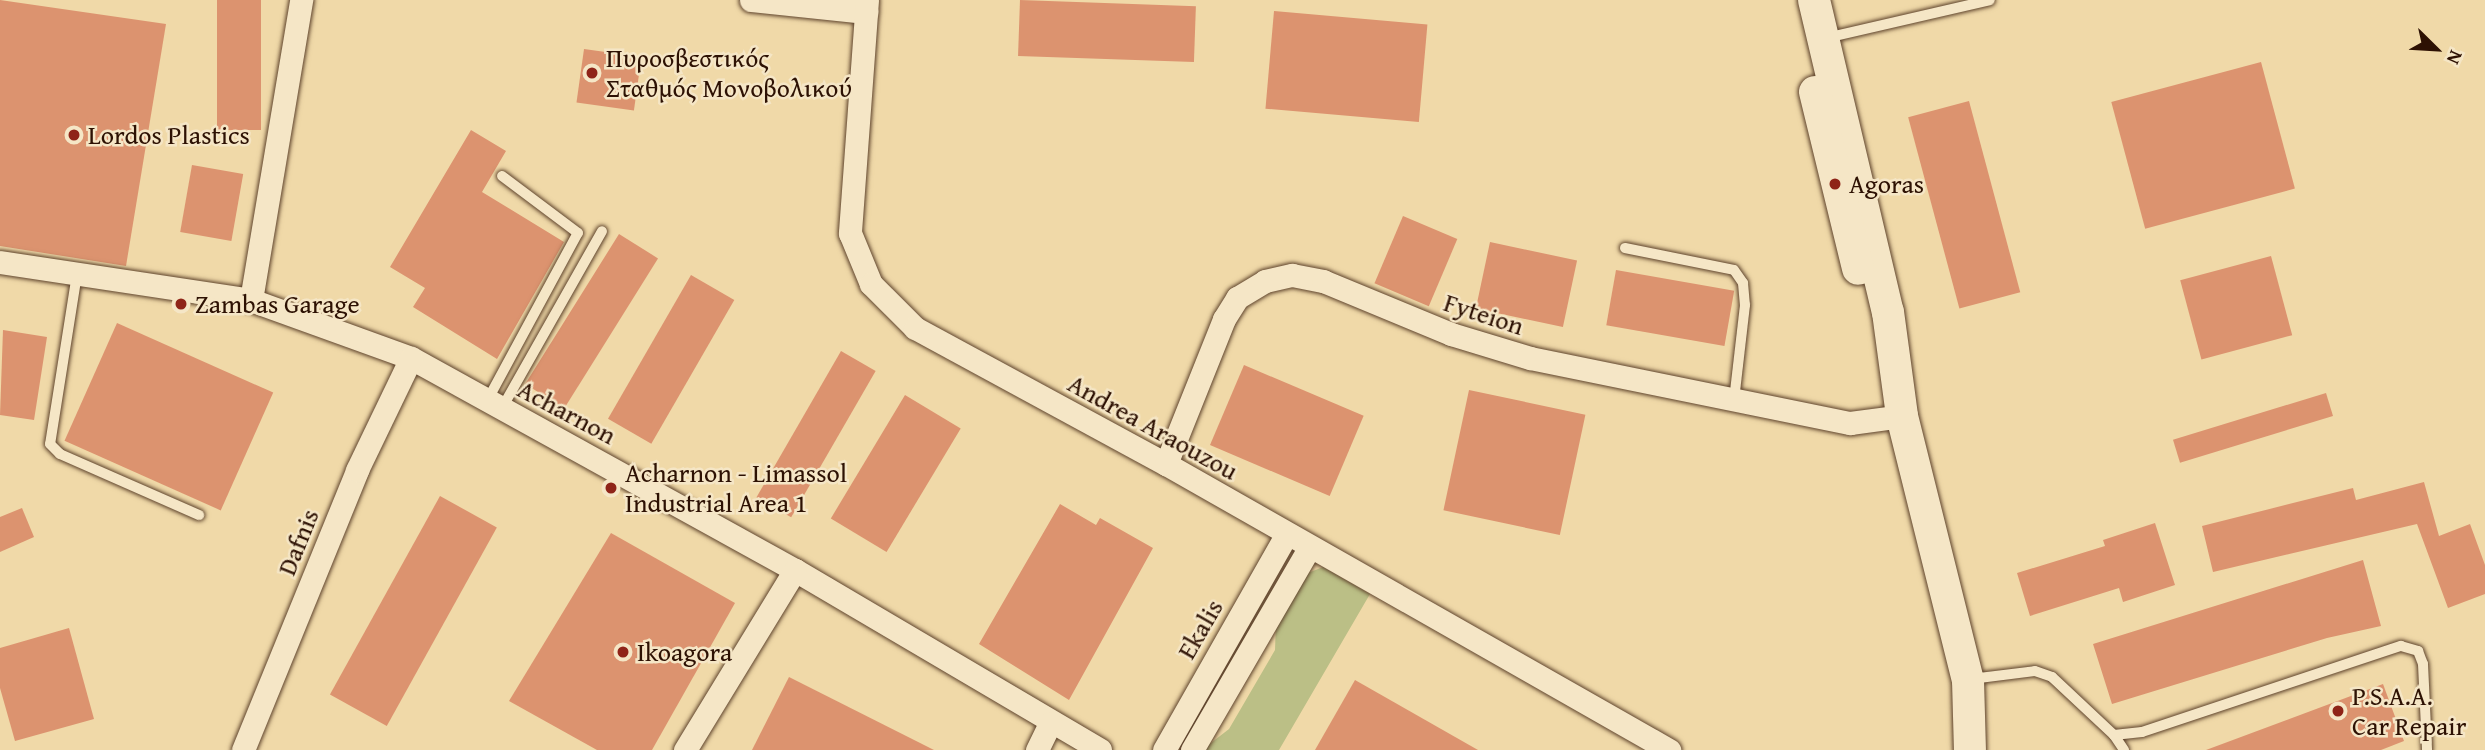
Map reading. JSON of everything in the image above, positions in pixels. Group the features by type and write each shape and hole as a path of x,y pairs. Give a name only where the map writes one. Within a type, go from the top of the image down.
{"main road":[{"path":"1791,0 1867,301 1894,365"},
{"path":"1814,0 1885,299 1902,416 1968,680 1970,750"}],"street":[{"path":"251,300 301,0"},
{"path":"751,0 867,6"},
{"name":"Andrea Araouzou","path":"867,6 850,233 871,284 915,328 1166,464 1286,535 1670,750"},
{"name":"Acharnon","path":"0,262 251,300 411,358 794,570 1086,747"},
{"name":"Fyteion","path":"1166,464 1224,319 1237,298 1265,281 1292,275 1323,281 1451,334 1530,358 1850,423 1902,416"},
{"name":"Dafnis","path":"243,750 357,471 411,358"},
{"name":"Ekalis","path":"1164,750 1286,535"},
{"path":"1192,750 1309,548"},
{"path":"685,750 794,570"},
{"path":"1037,750 1050,723"}],"lane":[{"path":"1824,39 1990,0"},
{"path":"494,405 578,233 502,176"},
{"path":"494,405 602,231"},
{"path":"1625,248 1734,270 1739,277 1745,305 1734,400"},
{"path":"77,274 50,444 60,454 199,515"},
{"path":"2114,735 2142,732 2402,646 2418,651 2423,664 2427,750"},
{"path":"1968,680 2035,671 2052,677 2114,735 2124,750"}],"green space":[{"path":"1323,567 1370,594 1279,750 1202,750 1229,729 1275,650 1276,622 1303,575"}],"building":[{"name":"Lordos Plastics","path":"0,0 166,24 126,266 0,246"},
{"path":"217,0 261,0 261,130 217,130"},
{"path":"1020,0 1196,6 1194,62 1018,56"},
{"path":"1274,11 1427,24 1419,122 1265,109"},
{"path":"584,49 641,57 634,111 576,102"},
{"path":"2261,62 2295,189 2145,229 2111,102"},
{"path":"1969,101 2020,292 1959,309 1908,117"},
{"path":"471,130 506,151 482,192 564,242 497,359 413,307 425,288 390,267"},
{"path":"192,165 243,174 231,241 180,232"},
{"path":"1403,216 1457,239 1429,306 1374,283"},
{"path":"619,234 658,258 564,408 525,384"},
{"path":"1490,242 1577,261 1563,327 1476,309"},
{"path":"2271,256 2292,335 2201,360 2180,280"},
{"path":"1616,270 1734,291 1724,346 1606,325"},
{"path":"691,275 734,300 651,444 608,419"},
{"path":"117,323 273,393 221,510 65,441"},
{"path":"3,330 47,337 34,420 0,415"},
{"path":"841,351 876,371 791,517 756,497"},
{"path":"1244,365 1364,416 1330,496 1210,445"},
{"path":"1469,390 1585,415 1560,535 1443,510"},
{"path":"2326,393 2333,416 2180,463 2173,440"},
{"path":"905,395 961,428 887,552 831,518"},
{"path":"2424,482 2439,536 2470,524 2485,565 2485,594 2448,608 2417,524 2213,572 2202,526 2353,488 2356,500"},
{"path":"440,496 497,528 387,726 330,695"},
{"path":"1060,504 1096,525 1100,518 1153,548 1069,700 979,644"},
{"path":"22,508 34,537 0,552 0,517"},
{"path":"2155,523 2175,585 2123,602 2119,588 2030,616 2017,573 2105,546 2103,540"},
{"name":"Ikoagora","path":"611,533 735,603 652,750 597,750 509,701"},
{"path":"2363,560 2381,626 2327,638 2112,704 2093,644"},
{"path":"69,628 94,719 15,741 0,688 0,648"},
{"path":"789,677 934,750 752,750"},
{"path":"1355,680 1478,750 1315,750"},
{"path":"2383,684 2404,741 2381,750 2206,750"}],"place":[{"name":"Πυροσβεστικός Σταθμός Μονοβολικού","path":"592,73"},
{"name":"Lordos Plastics","path":"74,135"},
{"name":"Agoras","path":"1835,184"},
{"name":"Zambas Garage","path":"181,304"},
{"name":"Acharnon - Limassol Industrial Area 1","path":"611,488"},
{"name":"Ikoagora","path":"623,652"},
{"name":"P.S.A.A. Car Repair","path":"2338,711"}]}
